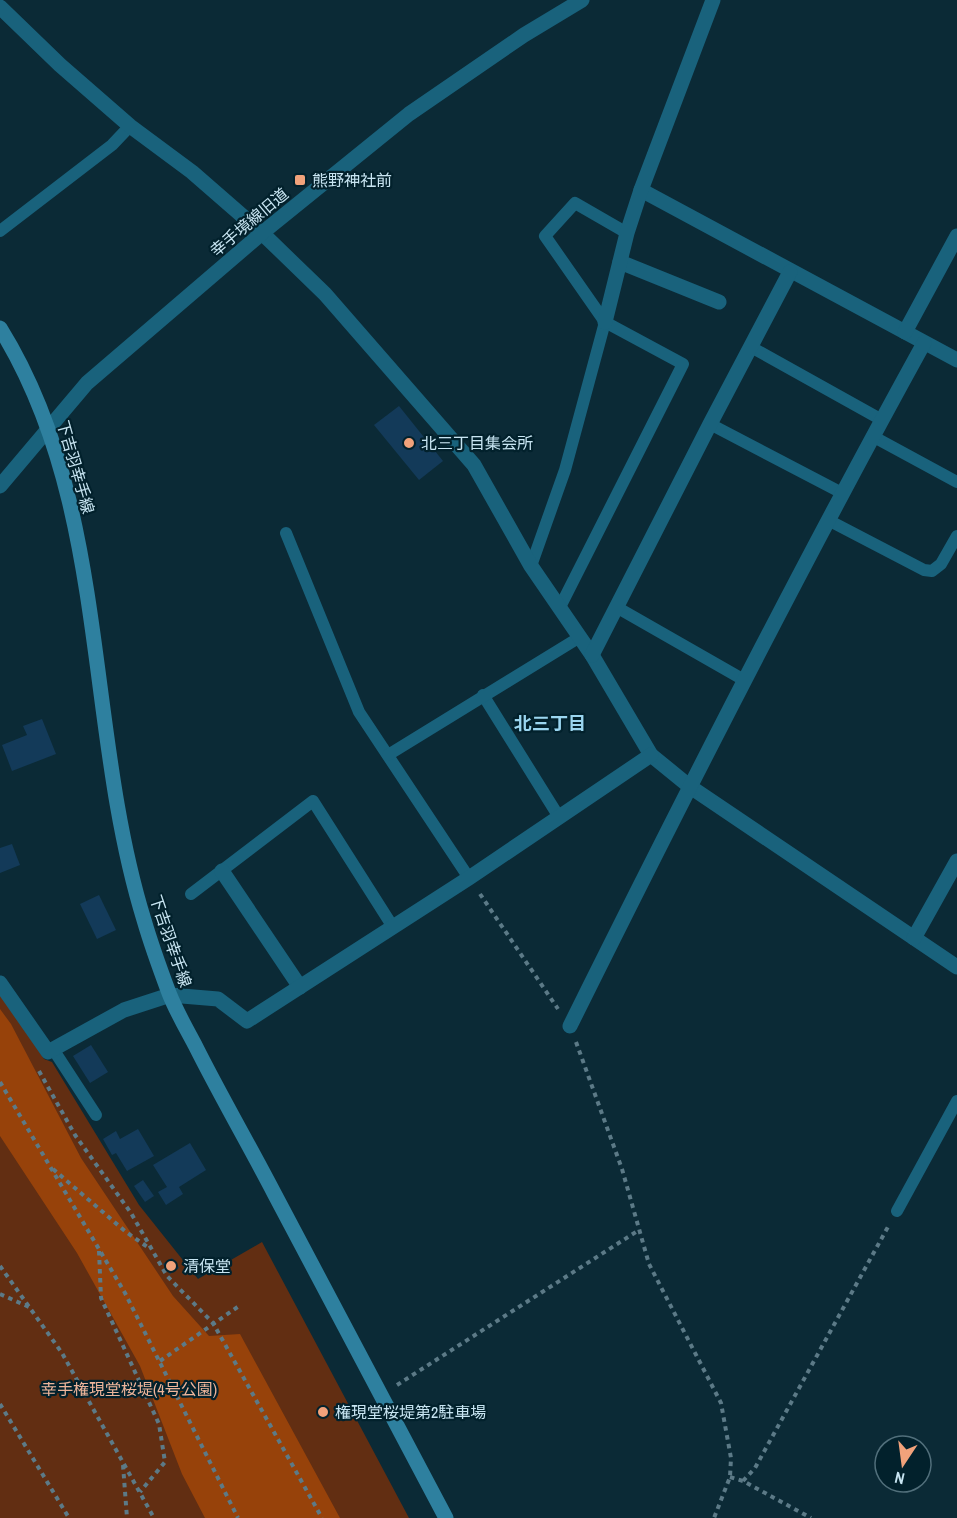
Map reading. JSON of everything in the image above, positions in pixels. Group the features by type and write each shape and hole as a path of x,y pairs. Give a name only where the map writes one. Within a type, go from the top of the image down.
{"main road":[{"name":"下吉羽幸手線","path":"0,328 29,380 48,428 64,481 84,575 125,851 144,920 170,995 217,1089 446,1518"}],"street":[{"name":"幸手境線旧道","path":"0,486 87,383 262,233 409,114 524,35 582,0"},
{"path":"605,322 627,233 641,190 713,0"},
{"path":"0,7 60,65 130,126 192,172 262,233 325,294 474,465 531,566 592,655 651,755 688,786 957,967"},
{"path":"641,190 957,360"},
{"path":"905,332 957,236"},
{"path":"620,262 719,302"},
{"path":"592,655 790,272"},
{"path":"570,1026 688,786 924,343"},
{"path":"0,983 48,1052 124,1010 170,995 218,999 247,1021 469,878 651,755"},
{"path":"914,938 957,861"},
{"path":"222,871 300,987"}],"lane":[{"path":"0,231 112,145 130,126"},
{"path":"560,607 683,364 605,322 545,236 575,203 627,233"},
{"path":"531,566 565,470 605,322"},
{"path":"751,348 882,420"},
{"path":"710,424 842,494"},
{"path":"874,437 957,482"},
{"path":"828,520 924,570 932,571 941,564 957,536"},
{"path":"286,533 359,712 469,878"},
{"path":"618,608 744,680"},
{"path":"388,755 580,637"},
{"path":"483,695 559,817"},
{"path":"191,894 313,801 393,927"},
{"path":"53,1049 96,1115"},
{"path":"897,1212 957,1101"}],"path":[{"path":"469,878 570,1026 622,1169 649,1264 721,1403 731,1458 730,1477 714,1518"},
{"path":"39,1071 75,1135 130,1213 167,1276 213,1323 322,1518"},
{"path":"0,1082 125,1293 238,1518"},
{"path":"51,1167 126,1232 152,1250"},
{"path":"743,1481 754,1468 897,1212"},
{"path":"380,1395 639,1230"},
{"path":"99,1248 101,1298 159,1424 165,1462 140,1492"},
{"path":"0,1266 62,1353 154,1518"},
{"path":"0,1294 30,1308"},
{"path":"160,1361 239,1306"},
{"path":"0,1404 69,1518"},
{"path":"123,1461 127,1518"},
{"path":"730,1477 743,1481 811,1518"}],"green space":[{"name":"幸手権現堂桜堤(4号公園)","path":"0,991 44,1059 52,1062 139,1205 198,1279 262,1242 409,1518 0,1518"}],"shaded area":[{"path":"0,1009 11,1024 81,1158 173,1296 209,1336 240,1334 340,1518 205,1518 182,1474 140,1366 77,1253 0,1136"}],"building":[{"name":"北三丁目集会所","path":"399,406 443,461 419,480 374,425"},
{"path":"42,719 56,754 12,771 2,745 27,735 23,726"},
{"path":"12,844 20,865 0,873 0,848"},
{"path":"99,895 116,930 97,939 80,904"},
{"path":"91,1045 108,1072 90,1083 73,1056"},
{"path":"138,1129 154,1156 127,1171 116,1153 112,1155 103,1139 116,1131 120,1139"},
{"path":"190,1143 206,1170 179,1187 183,1194 166,1205 158,1192 167,1187 153,1165"},
{"path":"143,1180 154,1196 145,1202 134,1186"},
{"path":"172,1258 179,1268 170,1274 163,1264"}],"place":[{"name":"熊野神社前","path":"300,180"},
{"name":"北三丁目集会所","path":"409,443"},
{"name":"清保堂","path":"171,1266"},
{"name":"権現堂桜堤第2駐車場","path":"323,1412"}],"district":[{"name":"北三丁目","path":"550,724"}]}
